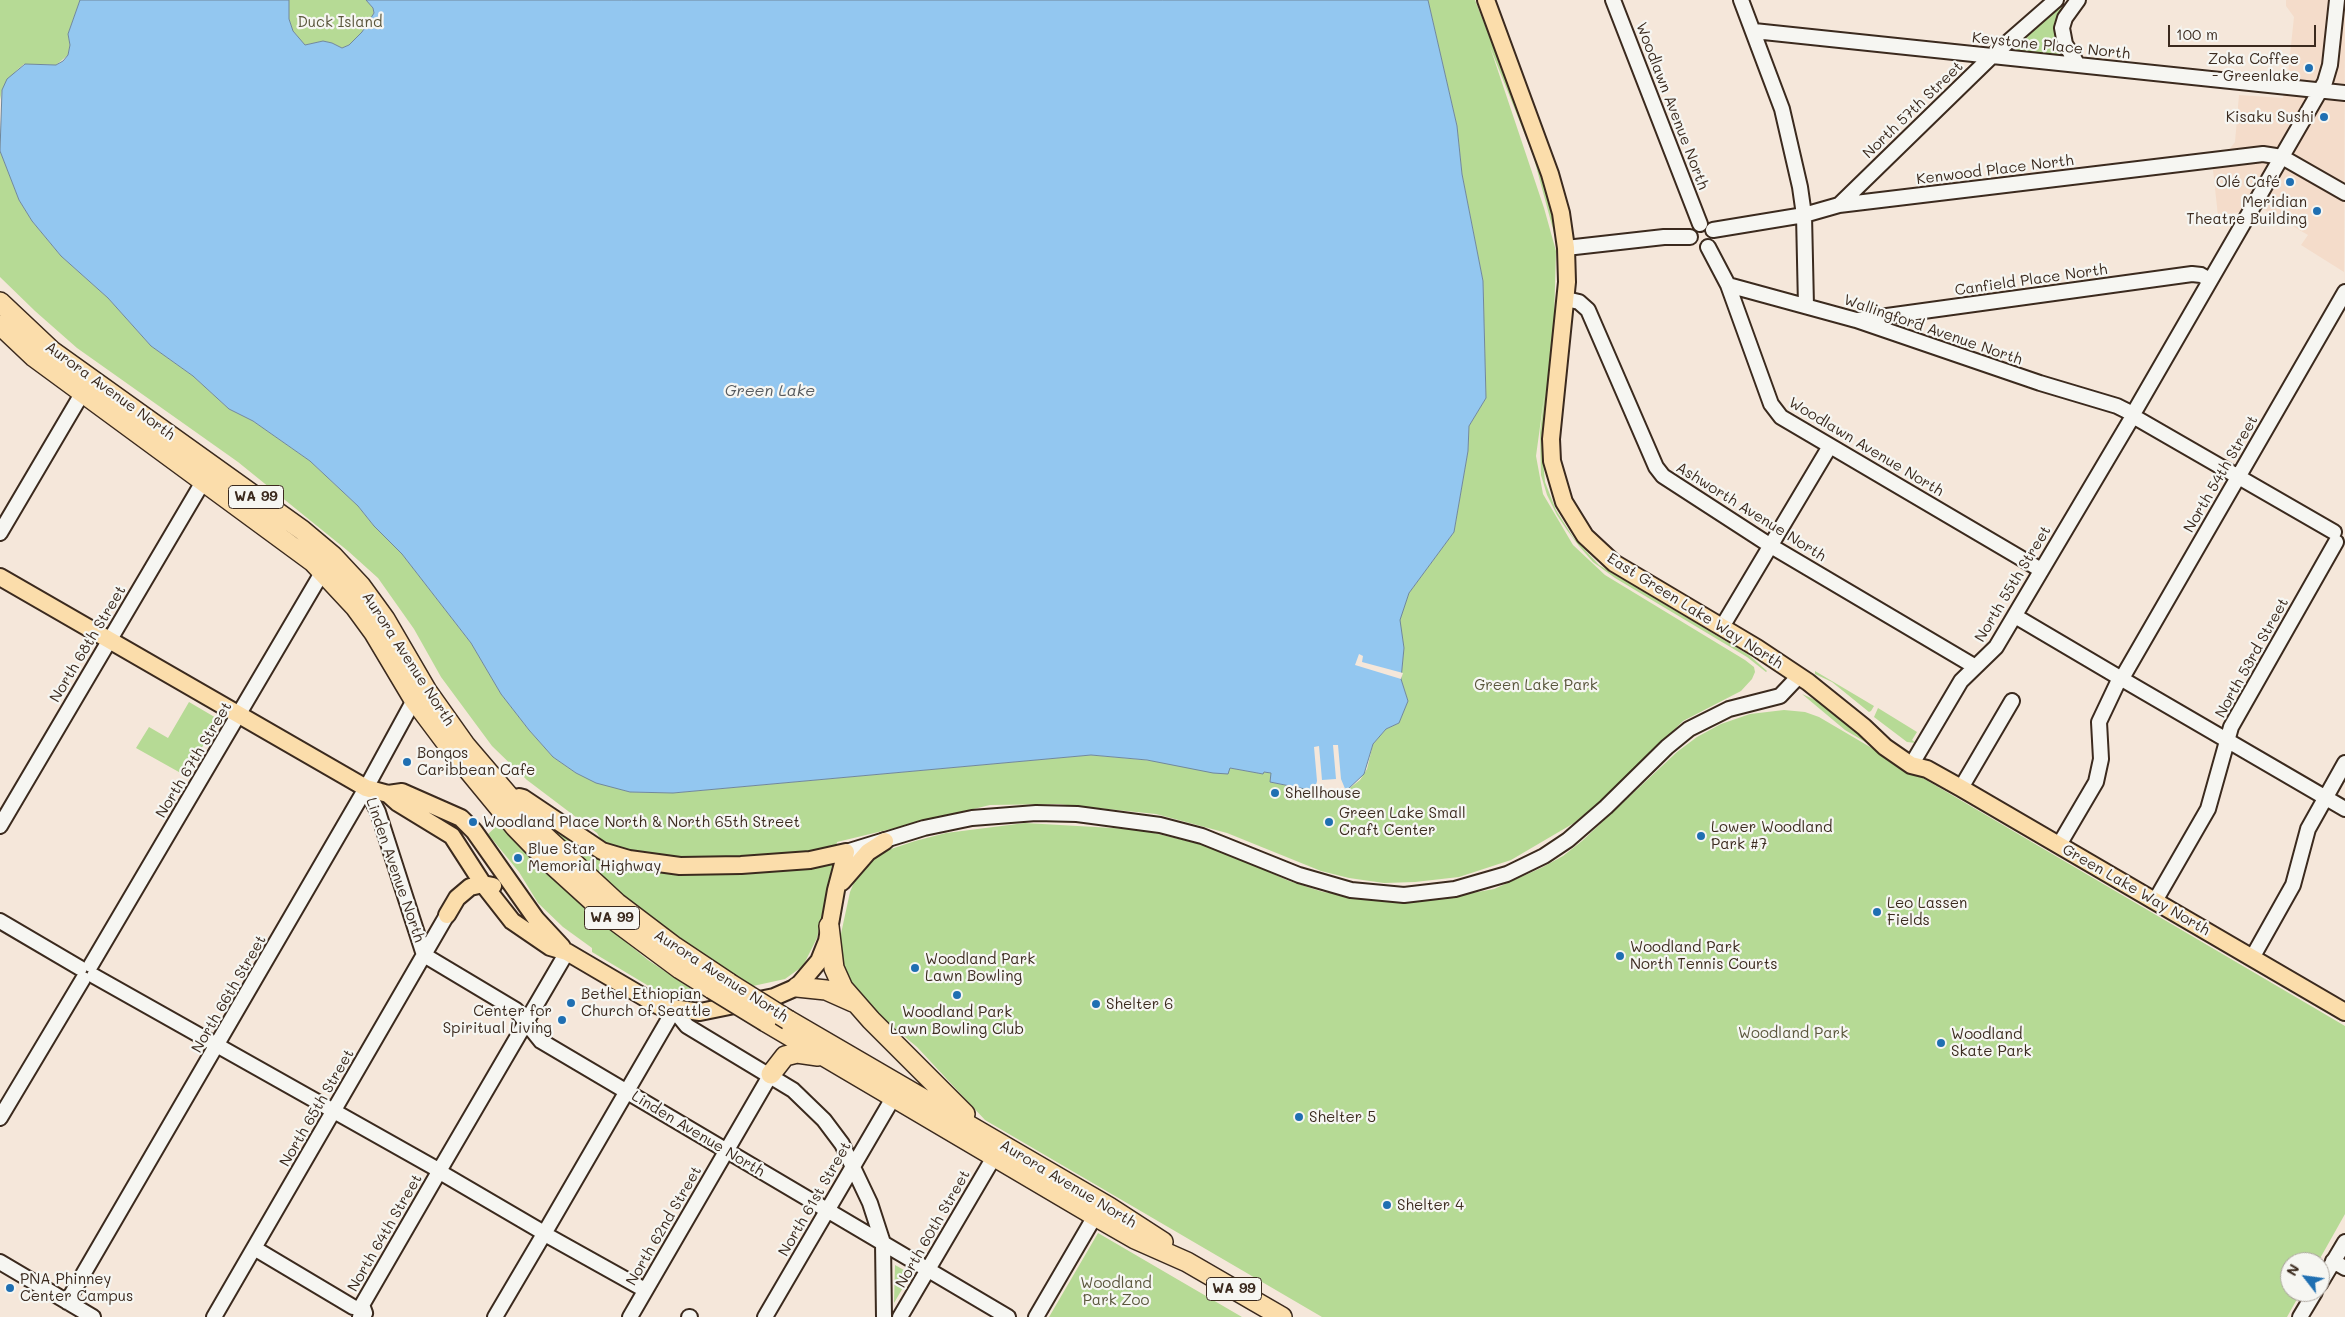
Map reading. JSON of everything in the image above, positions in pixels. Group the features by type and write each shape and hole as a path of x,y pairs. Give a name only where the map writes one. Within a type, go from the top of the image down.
{"highway":[{"name":"Aurora Avenue North","path":"0,302 52,351 302,530 333,556 373,602 446,719 512,802 562,854 617,903 675,947 766,1022 1135,1239 1187,1262 1282,1317"},
{"name":"Aurora Avenue North","path":"0,326 34,357 292,545 323,571 365,620 414,700 488,796 545,858 630,933 680,969 721,986 788,1020 988,1136 1145,1229 1187,1262"},
{"path":"829,926 836,975 854,1002 988,1136"},
{"path":"797,987 826,990 854,1002"},
{"path":"771,1074 785,1056 797,1053 822,1056"}],"main road":[{"name":"East Green Lake Way North","path":"1486,0 1550,174 1560,213 1566,248 1566,299 1551,450 1555,477 1564,502 1578,528 1606,557 1799,676"},
{"name":"Linden Avenue North","path":"0,577 366,788"},
{"name":"Green Lake Way North","path":"1799,676 1866,729 1885,747 1911,765 1927,769 1961,788 2345,1012"},
{"name":"Green Lake Way North","path":"1866,729 1890,740 1916,757 1927,769"},
{"path":"366,788 388,794 402,792 453,813 469,825 536,919"},
{"path":"388,794 398,803 446,831 461,846 483,884 512,921"},
{"path":"447,915 468,894 475,890 482,890 512,921 550,947 567,952 659,1006 674,1010 700,1012 774,997 797,987 820,961 846,852 810,860 741,866 680,866 629,859 595,847 523,798 519,797 512,802"},
{"path":"446,831 453,813"},
{"path":"836,890 858,861 886,841"},
{"path":"447,915 463,892 470,887 483,884 502,890 536,919 567,952"}],"street":[{"name":"Woodlawn Avenue North","path":"1613,0 1700,224"},
{"path":"1741,0 1782,109 1800,187 1804,215 1806,306"},
{"name":"North 57th Street","path":"1839,205 1992,56 2056,0"},
{"path":"2078,0 2064,18 2062,28 2066,44 2078,65"},
{"name":"North 55th Street","path":"1916,757 1961,680 1974,666 1990,655 2015,616 2321,90 2330,65 2337,0"},
{"name":"Keystone Place North","path":"1754,31 2345,93"},
{"name":"Kenwood Place North","path":"1713,230 1804,215 1839,205 2257,155 2282,156"},
{"path":"2282,156 2345,193"},
{"path":"1700,224 1707,224 1713,230 1713,242 1708,247 1696,247 1690,236 1692,230 1700,224"},
{"path":"1566,248 1664,237 1690,236"},
{"name":"Woodlawn Avenue North","path":"1708,247 1728,286 1774,408 1786,420 2041,570"},
{"name":"Canfield Place North","path":"1856,320 2192,274 2201,275 2210,280"},
{"name":"Wallingford Avenue North","path":"1728,286 1856,320 2040,383 2117,406 2238,477 2341,534"},
{"name":"North 54th Street","path":"2059,845 2096,782 2101,759 2099,722 2121,678 2345,292"},
{"name":"Ashworth Avenue North","path":"1566,299 1580,302 1588,310 1656,467 1672,484 1771,546 1974,666"},
{"path":"0,533 83,392"},
{"path":"1722,627 1830,446"},
{"name":"North 68th Street","path":"0,826 204,480"},
{"name":"North 53rd Street","path":"2155,901 2208,809 2231,727 2341,534"},
{"name":"North 67th Street","path":"0,1118 323,571"},
{"path":"2015,616 2345,809"},
{"path":"846,852 924,828 995,815 1077,814 1160,825 1202,836 1299,875 1350,890 1404,895 1455,889 1506,874 1544,856 1568,840 1606,807 1667,747 1690,729 1729,710 1780,696 1799,676"},
{"name":"North 66th Street","path":"68,1302 366,788 414,700"},
{"path":"1961,788 2012,701"},
{"path":"2252,958 2293,885 2306,835 2345,763"},
{"name":"Linden Avenue North","path":"366,788 378,812 424,955 516,1010 541,1041 1008,1317"},
{"name":"North 65th Street","path":"214,1317 447,915"},
{"path":"0,921 645,1290"},
{"name":"North 64th Street","path":"359,1314 567,952"},
{"path":"495,1317 674,1010 687,1026 771,1074 793,1090 824,1120 842,1144 854,1165 870,1203 883,1243 884,1317"},
{"name":"North 62nd Street","path":"630,1317 771,1074"},
{"name":"North 61st Street","path":"765,1317 893,1098"},
{"name":"North 60th Street","path":"900,1317 994,1157"},
{"path":"1036,1317 1095,1216"},
{"path":"2330,1274 2339,1265 2345,1242"},
{"path":"254,1248 359,1314"},
{"path":"0,1262 93,1317"},
{"path":"2300,1317 2309,1302"}],"shaded area":[{"path":"2286,0 2345,0 2344,272 2301,245 2308,235 2261,208 2218,216 2213,170 2235,142 2239,95 2283,98 2288,74 2294,17 2286,6"}],"green space":[{"path":"0,0 80,0 68,34 70,45 68,55 56,65 24,64 2,90 0,100"},
{"name":"Duck Island","path":"289,0 366,0 373,8 374,13 362,32 349,45 342,48 323,41 305,45 293,31 289,19"},
{"name":"Green Lake Park","path":"1428,0 1475,0 1534,150 1551,201 1557,234 1554,233 1533,155 1490,47 1544,208 1556,251 1554,321 1558,289 1557,241 1559,247 1559,302 1541,440 1545,482 1556,510 1573,537 1599,565 1749,655 1767,671 1747,657 1615,578 1593,562 1579,546 1557,515 1547,495 1541,475 1540,433 1545,390 1536,456 1543,494 1573,545 1605,575 1745,660 1754,667 1755,672 1752,679 1741,691 1683,721 1616,788 1574,823 1511,860 1459,877 1384,883 1349,878 1321,871 1227,833 1156,814 1058,804 990,805 837,842 817,938 803,966 785,979 753,986 717,965 633,905 543,825 548,821 591,857 614,862 597,833 527,780 492,746 441,677 414,629 378,578 348,551 238,462 77,348 0,277 0,151 19,200 32,221 61,256 108,298 151,346 193,376 229,409 253,421 310,461 358,506 374,526 402,554 471,643 501,694 529,730 553,757 576,773 596,782 630,792 673,793 1091,755 1230,768 1263,774 1263,772 1272,773 1270,782 1315,791 1346,791 1360,780 1367,769 1373,744 1386,729 1399,723 1408,701 1401,679 1404,648 1399,620 1409,593 1454,532 1468,451 1469,426 1486,398 1483,281 1462,174 1457,126"},
{"path":"2064,1 2056,21 2059,40 2066,56 2016,51 2016,42"},
{"path":"1815,671 1874,706 1871,711 1869,712 1832,682 1815,674"},
{"path":"1802,694 1822,703 1889,756 1845,730"},
{"path":"189,702 218,719 186,776 136,748 149,727 168,738"},
{"path":"1878,708 1917,732 1912,740 1916,743 1907,742 1874,717"},
{"name":"Woodland Park","path":"1784,710 1805,712 1819,717 2345,1026 2345,1214 2324,1252 2280,1252 2280,1302 2295,1302 2287,1317 1322,1317 985,1120 917,1047 869,1007 849,984 841,962 839,943 850,892 855,880 863,869 882,852 946,833 1025,823 1130,829 1150,832 1216,848 1289,881 1323,892 1382,900 1445,898 1494,889 1563,856 1582,841 1677,752 1697,737 1721,724 1750,714"},
{"path":"498,825 589,912 648,960 703,997 701,1000 683,999 657,991 592,952 592,948 563,927 538,903 519,872 488,834"},
{"name":"Woodland Park Zoo","path":"1098,1233 1242,1317 1049,1317"},
{"path":"895,1265 911,1274 894,1303"}],"water":[{"name":"Green Lake","path":"80,0 289,0 289,19 293,31 305,45 323,41 342,48 349,45 362,32 374,13 373,8 366,0 1428,0 1457,126 1462,174 1483,281 1486,398 1469,426 1468,451 1454,532 1409,593 1400,620 1404,648 1401,679 1408,701 1399,723 1386,729 1373,744 1364,774 1346,791 1315,791 1270,782 1271,773 1264,772 1263,774 1230,768 1228,774 1213,773 1147,760 1091,755 673,793 630,792 596,783 576,773 553,757 529,730 501,694 471,643 402,554 374,526 358,506 310,461 253,421 229,409 193,376 151,346 108,298 61,256 32,221 19,200 0,151 2,90 7,79 25,64 56,65 63,61 68,55 70,45 68,34"}],"pier":[{"path":"1359,654 1363,656 1362,662 1403,673 1401,679 1355,665"},
{"path":"1333,745 1338,745 1341,779 1346,791 1341,794 1314,793 1317,781 1314,747 1319,746 1322,780 1336,779"}],"place":[{"name":"Zoka Coffee - Greenlake","path":"2309,68"},
{"name":"Kisaku Sushi","path":"2324,117"},
{"name":"Olé Café","path":"2290,182"},
{"name":"Meridian Theatre Building","path":"2317,211"},
{"name":"Bongos Caribbean Cafe","path":"407,762"},
{"name":"Shellhouse","path":"1275,793"},
{"name":"Woodland Place North & North 65th Street","path":"473,822"},
{"name":"Green Lake Small Craft Center","path":"1329,822"},
{"name":"Lower Woodland Park #7","path":"1701,836"},
{"name":"Blue Star Memorial Highway","path":"518,858"},
{"name":"Leo Lassen Fields","path":"1877,912"},
{"name":"Woodland Park North Tennis Courts","path":"1620,956"},
{"name":"Woodland Park Lawn Bowling","path":"915,968"},
{"name":"Woodland Park Lawn Bowling Club","path":"957,995"},
{"name":"Bethel Ethiopian Church of Seattle","path":"571,1003"},
{"name":"Shelter 6","path":"1096,1004"},
{"name":"Center for Spiritual Living","path":"562,1020"},
{"name":"Woodland Skate Park","path":"1941,1043"},
{"name":"Shelter 5","path":"1299,1117"},
{"name":"Shelter 4","path":"1387,1205"},
{"name":"PNA Phinney Center Campus","path":"10,1288"}]}
